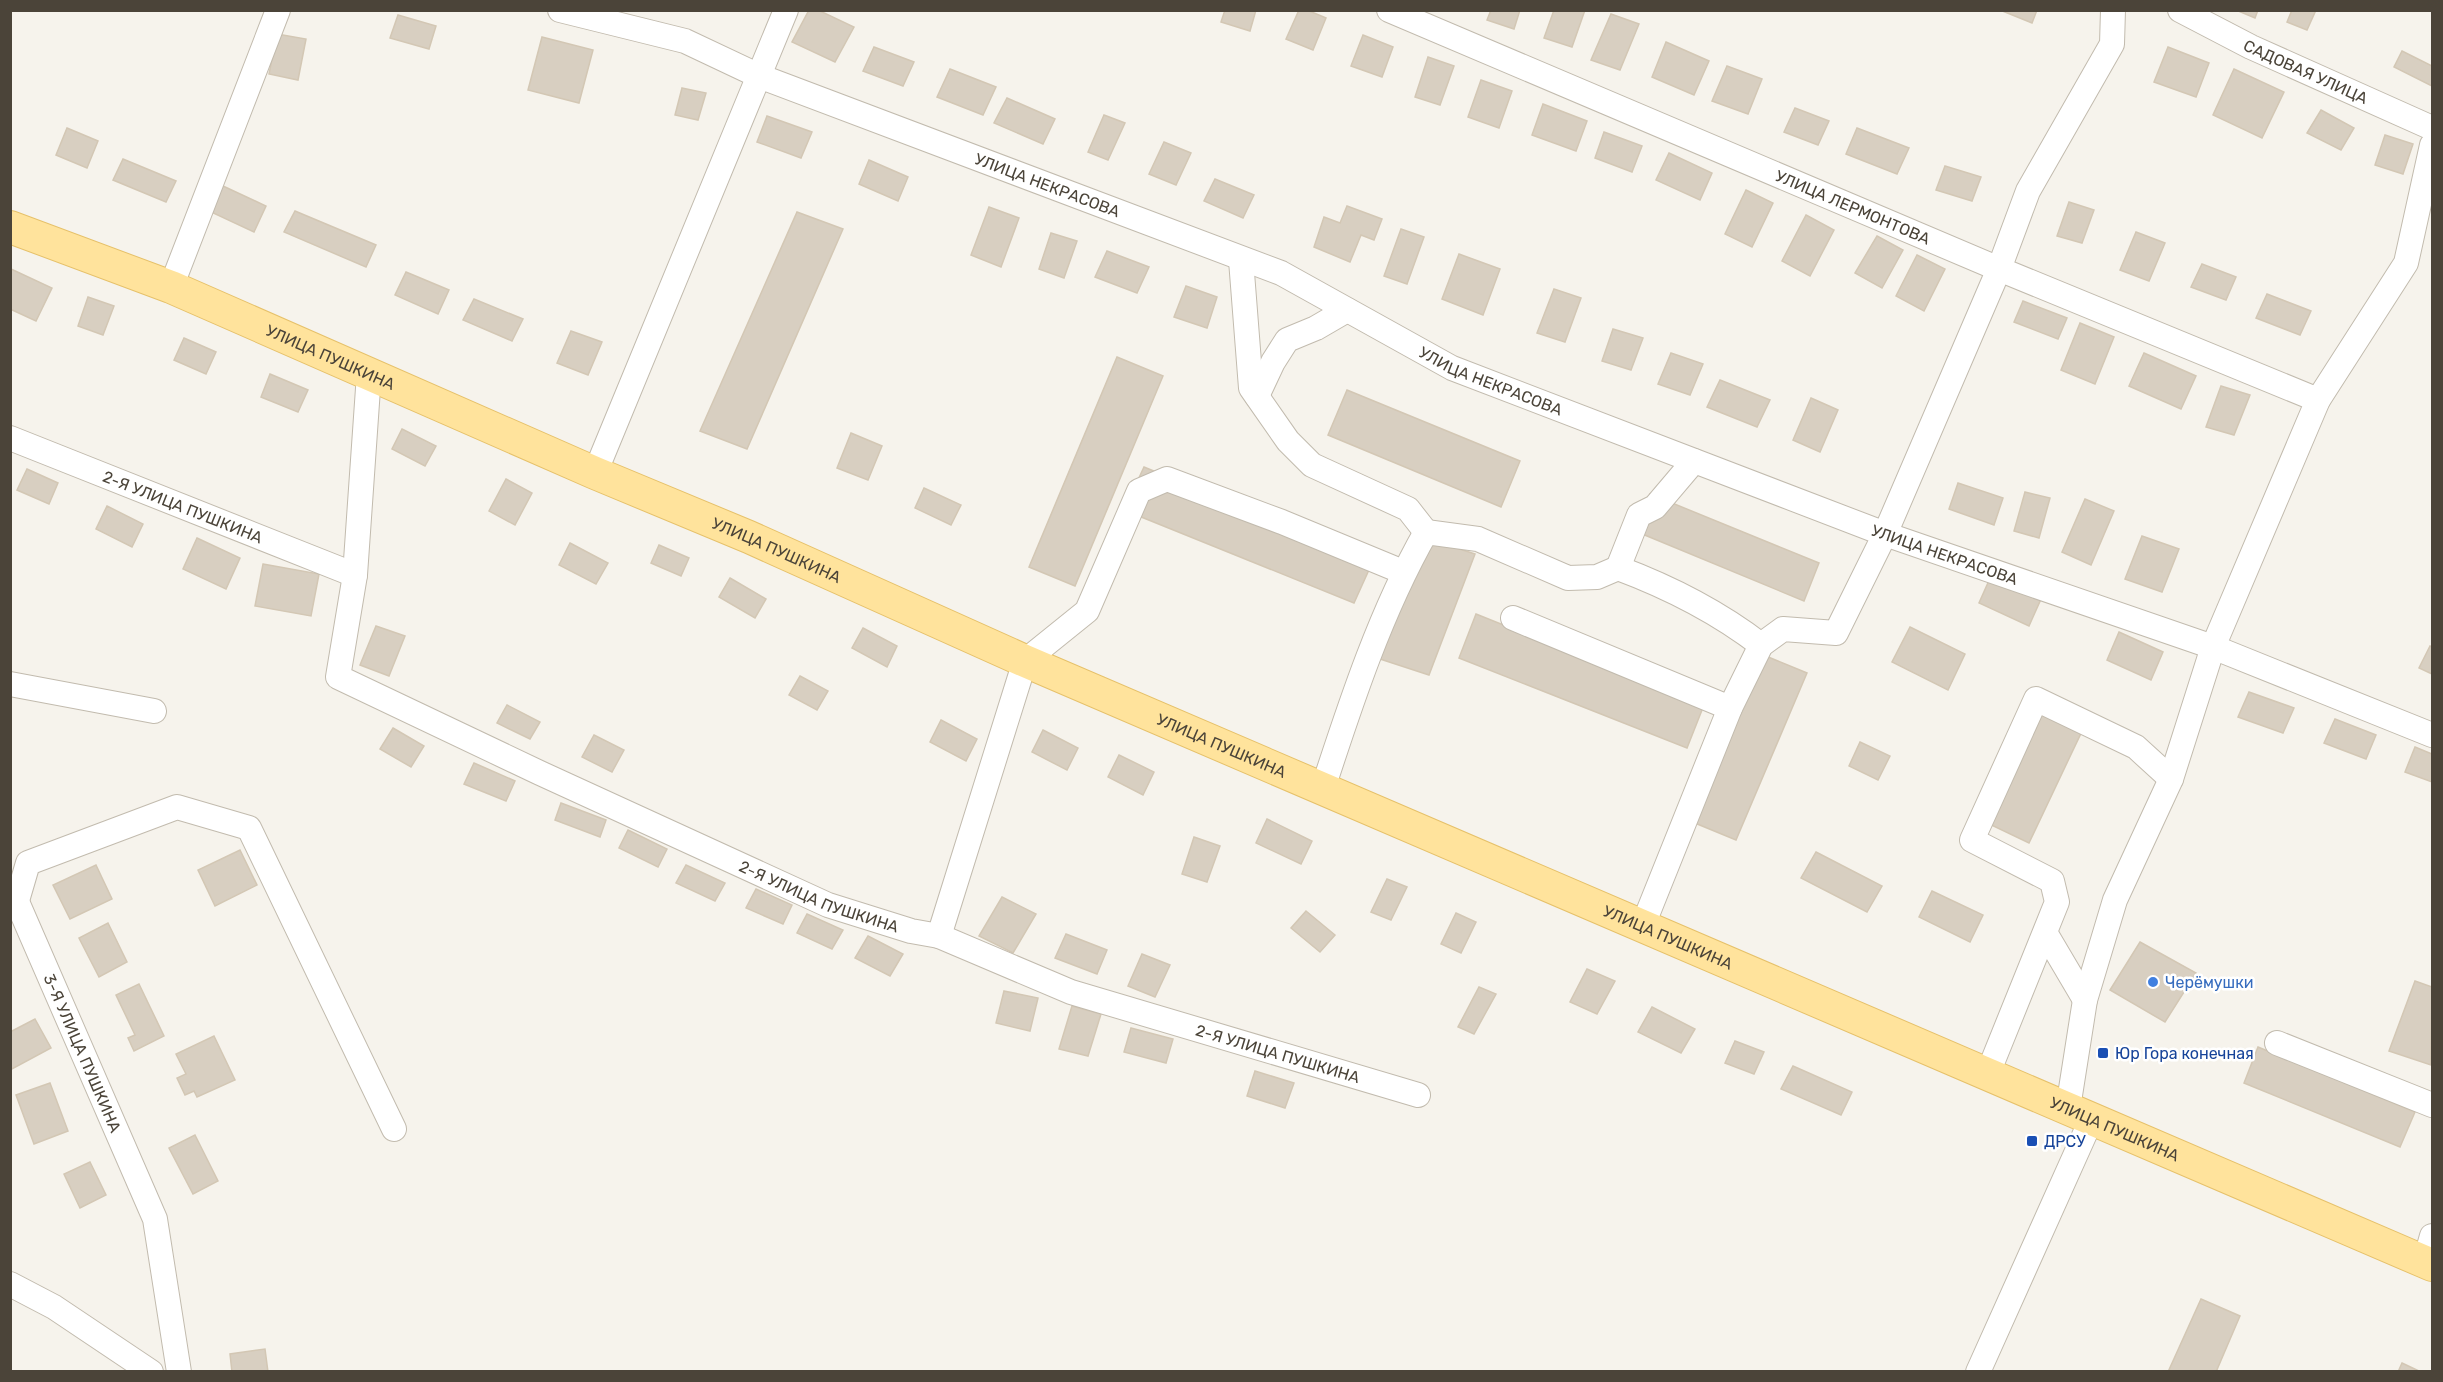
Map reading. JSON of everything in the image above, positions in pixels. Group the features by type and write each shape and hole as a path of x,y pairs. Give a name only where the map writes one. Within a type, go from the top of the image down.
{"main road":[{"name":"УЛИЦА ПУШКИНА","path":"10,227 171,287 759,542 1025,661 2080,1113 2430,1254"}],"street":[{"path":"171,287 278,10"},
{"name":"УЛИЦА НЕКРАСОВА","path":"560,10 685,41 759,76 1241,260 1281,273 1452,368 1885,534 2213,647 2433,735"},
{"path":"595,472 786,10"},
{"name":"УЛИЦА ЛЕРМОНТОВА","path":"1389,10 1999,269 2318,400"},
{"path":"1644,925 1730,708 1761,645 1783,629 1836,633 1885,534 1999,269 2028,191 2112,44 2113,10"},
{"name":"САДОВАЯ УЛИЦА","path":"2180,10 2251,47 2433,128"},
{"path":"1978,1371 2080,1113 2085,1000 2115,900 2171,779 2213,647 2318,400 2406,263 2433,145"},
{"path":"1241,260 1251,388 1288,441 1312,465 1408,509 1426,532 1478,539 1568,578 1597,577 1617,568 1640,515 1655,507 1694,461"},
{"path":"1257,396 1272,362 1287,340 1316,328 1347,310"},
{"name":"2-Я УЛИЦА ПУШКИНА","path":"369,374 355,575 338,677 550,778 828,905 911,931 939,936 1071,992 1418,1095"},
{"name":"2-Я УЛИЦА ПУШКИНА","path":"10,438 355,575"},
{"path":"939,936 1025,661 1087,611 1139,491 1167,479 1403,572"},
{"path":"1323,788 1344,723 1403,572 1426,532"},
{"path":"1617,568 1662,585 1737,626 1761,645"},
{"path":"1513,618 1730,708"},
{"path":"10,684 154,711"},
{"path":"1988,1073 2057,902 2052,881 1971,840 2036,699 2136,747 2171,779"},
{"path":"12,899 28,863 177,807 249,828 394,1129"},
{"name":"3-Я УЛИЦА ПУШКИНА","path":"12,899 155,1219 179,1371"},
{"path":"2046,934 2085,1000"},
{"path":"2277,1043 2433,1105"},
{"path":"10,1284 54,1307 151,1371"}],"building":[{"path":"809,10 818,10 854,27 835,62 792,42"},
{"path":"1225,10 1256,10 1250,31 1221,22"},
{"path":"1299,10 1307,10 1326,18 1313,50 1286,39"},
{"path":"1491,10 1520,10 1514,29 1487,20"},
{"path":"1554,10 1585,10 1572,47 1544,38"},
{"path":"2000,10 2037,10 2032,23"},
{"path":"2236,10 2258,10 2255,18"},
{"path":"2292,10 2316,10 2307,30 2287,22"},
{"path":"1611,14 1639,24 1620,70 1591,60"},
{"path":"398,15 436,26 429,49 390,38"},
{"path":"277,34 306,39 298,80 269,74"},
{"path":"1363,35 1393,47 1382,77 1351,66"},
{"path":"542,37 593,50 579,103 528,90"},
{"path":"1666,42 1709,61 1694,95 1652,77"},
{"path":"874,47 914,62 903,86 863,71"},
{"path":"2168,47 2209,63 2196,97 2154,82"},
{"path":"2402,51 2432,66 2432,86 2394,67"},
{"path":"1428,57 1454,66 1440,105 1415,97"},
{"path":"1727,66 1762,79 1748,114 1712,101"},
{"path":"950,69 996,87 983,115 937,97"},
{"path":"2234,69 2284,92 2262,138 2213,115"},
{"path":"1481,80 1512,91 1499,128 1468,117"},
{"path":"682,88 706,93 698,120 675,115"},
{"path":"1007,98 1055,119 1043,144 994,123"},
{"path":"1543,104 1587,121 1576,151 1532,135"},
{"path":"1795,108 1829,121 1818,145 1784,132"},
{"path":"2321,110 2354,128 2341,150 2307,133"},
{"path":"1104,115 1125,123 1108,160 1088,152"},
{"path":"767,116 812,132 801,158 757,142"},
{"path":"67,128 98,141 87,168 56,155"},
{"path":"1857,128 1909,148 1897,174 1846,154"},
{"path":"1604,132 1642,146 1632,172 1595,158"},
{"path":"2385,135 2413,144 2403,174 2375,165"},
{"path":"1164,142 1191,153 1176,185 1149,174"},
{"path":"1669,153 1712,173 1700,200 1656,180"},
{"path":"123,159 176,181 166,202 113,180"},
{"path":"869,160 908,177 898,201 859,184"},
{"path":"1945,166 1981,177 1972,201 1936,190"},
{"path":"1215,179 1254,195 1243,218 1204,201"},
{"path":"223,186 266,206 254,232 211,212"},
{"path":"1746,190 1773,203 1752,247 1725,234"},
{"path":"2069,202 2094,210 2082,243 2057,236"},
{"path":"1347,206 1382,219 1374,240 1361,235 1350,262 1314,247 1324,217 1340,223"},
{"path":"989,207 1019,218 1001,267 971,255"},
{"path":"295,211 376,245 366,267 284,232"},
{"path":"797,212 843,229 747,449 700,431"},
{"path":"1806,215 1834,230 1810,276 1782,261"},
{"path":"1401,229 1424,237 1407,284 1384,276"},
{"path":"2136,232 2165,243 2149,281 2120,270"},
{"path":"1051,233 1077,241 1064,278 1039,269"},
{"path":"1877,236 1903,250 1882,288 1855,273"},
{"path":"1107,251 1149,267 1137,293 1095,277"},
{"path":"1459,254 1500,269 1483,315 1442,299"},
{"path":"1917,255 1945,269 1924,311 1896,296"},
{"path":"2202,264 2236,277 2226,300 2191,287"},
{"path":"11,269 52,288 36,321 10,309"},
{"path":"406,272 449,290 438,314 395,295"},
{"path":"1186,286 1217,297 1207,328 1174,317"},
{"path":"1554,289 1581,298 1565,342 1537,333"},
{"path":"2267,294 2311,311 2300,335 2256,318"},
{"path":"88,297 114,306 103,335 78,326"},
{"path":"474,299 523,319 512,341 463,320"},
{"path":"2023,301 2067,318 2058,339 2014,322"},
{"path":"2080,323 2114,337 2095,384 2061,370"},
{"path":"1613,329 1643,338 1631,370 1602,361"},
{"path":"571,331 602,342 588,375 557,363"},
{"path":"184,338 216,352 206,374 174,360"},
{"path":"1671,353 1703,364 1690,395 1658,384"},
{"path":"2144,353 2196,376 2181,409 2129,386"},
{"path":"1117,357 1163,376 1075,586 1029,567"},
{"path":"270,374 308,390 298,412 261,397"},
{"path":"1720,380 1770,400 1757,427 1707,407"},
{"path":"2221,386 2250,395 2234,435 2206,427"},
{"path":"1347,390 1520,461 1501,507 1328,435"},
{"path":"1811,398 1838,410 1820,452 1793,440"},
{"path":"402,429 436,446 425,466 392,449"},
{"path":"851,433 882,446 868,480 837,468"},
{"path":"1144,467 1373,561 1354,603 1124,510"},
{"path":"27,469 58,483 49,504 17,490"},
{"path":"506,479 532,493 515,525 489,511"},
{"path":"1958,483 2003,498 1994,525 1949,509"},
{"path":"924,488 961,505 951,525 915,508"},
{"path":"2025,492 2050,498 2039,538 2014,531"},
{"path":"1650,494 1819,563 1804,601 1635,531"},
{"path":"2085,499 2114,511 2091,565 2062,552"},
{"path":"107,506 143,524 132,547 96,529"},
{"path":"2142,536 2179,549 2162,592 2125,579"},
{"path":"197,538 240,558 226,589 183,569"},
{"path":"1426,538 1475,554 1429,675 1380,659"},
{"path":"570,543 608,563 596,584 559,565"},
{"path":"659,545 689,558 681,576 651,563"},
{"path":"263,564 319,574 311,616 255,606"},
{"path":"1991,576 2041,599 2029,626 1979,603"},
{"path":"730,578 766,599 755,618 719,597"},
{"path":"1476,614 1704,705 1687,748 1459,658"},
{"path":"376,626 405,636 389,676 360,665"},
{"path":"1910,627 1965,654 1948,690 1892,662"},
{"path":"863,628 897,646 887,667 852,648"},
{"path":"2119,632 2163,652 2151,680 2107,660"},
{"path":"2430,646 2432,647 2432,674 2419,668"},
{"path":"1761,654 1807,673 1736,840 1690,821"},
{"path":"800,676 828,691 817,710 789,695"},
{"path":"2249,692 2294,708 2283,733 2238,717"},
{"path":"507,705 540,722 530,739 497,723"},
{"path":"2043,707 2084,727 2029,843 1987,823"},
{"path":"2335,719 2376,735 2366,759 2324,743"},
{"path":"941,720 977,739 966,761 930,742"},
{"path":"393,728 424,746 411,767 380,749"},
{"path":"1043,730 1078,748 1067,770 1032,752"},
{"path":"594,735 624,750 612,772 582,757"},
{"path":"1860,742 1890,756 1878,780 1849,766"},
{"path":"2415,747 2432,754 2432,782 2405,772"},
{"path":"1119,755 1154,772 1143,795 1108,777"},
{"path":"474,763 515,781 506,801 464,784"},
{"path":"561,803 606,820 600,837 555,820"},
{"path":"1267,819 1312,841 1301,864 1256,843"},
{"path":"628,830 667,849 658,867 619,848"},
{"path":"1194,837 1220,846 1207,882 1182,874"},
{"path":"240,850 257,885 215,906 198,870"},
{"path":"1816,852 1882,886 1867,912 1801,878"},
{"path":"96,865 112,899 70,919 53,885"},
{"path":"686,865 725,883 715,901 676,883"},
{"path":"1387,879 1407,887 1391,920 1371,912"},
{"path":"756,889 792,905 783,924 746,908"},
{"path":"1932,891 1983,915 1970,942 1919,917"},
{"path":"1002,897 1036,914 1013,953 979,936"},
{"path":"1306,911 1335,935 1320,952 1291,928"},
{"path":"1456,913 1476,922 1461,953 1441,944"},
{"path":"807,914 843,930 832,949 797,933"},
{"path":"108,923 127,962 99,977 79,938"},
{"path":"1066,934 1107,950 1097,974 1055,958"},
{"path":"868,936 903,954 890,976 855,958"},
{"name":"Черёмушки","path":"2140,942 2196,973 2165,1022 2110,990"},
{"path":"1142,954 1170,965 1155,997 1128,986"},
{"path":"1587,969 1615,981 1597,1014 1570,1002"},
{"path":"2415,981 2432,987 2431,1065 2389,1051"},
{"path":"139,984 164,1036 134,1051 128,1038 135,1035 116,995"},
{"path":"1479,987 1496,994 1474,1034 1458,1027"},
{"path":"1004,991 1038,998 1030,1031 996,1023"},
{"path":"1072,1006 1101,1014 1088,1056 1059,1049"},
{"path":"1652,1007 1695,1029 1681,1053 1638,1032"},
{"path":"35,1019 51,1048 10,1070 10,1032"},
{"path":"1131,1028 1173,1039 1166,1063 1124,1052"},
{"path":"214,1036 235,1080 197,1097 194,1091 185,1095 177,1078 186,1074 176,1054"},
{"path":"1735,1041 1764,1052 1754,1074 1725,1063"},
{"path":"2258,1047 2415,1112 2400,1147 2244,1083"},
{"path":"1793,1066 1852,1092 1841,1115 1781,1089"},
{"path":"1255,1071 1294,1083 1285,1108 1247,1096"},
{"path":"50,1083 68,1131 34,1144 16,1095"},
{"path":"195,1135 218,1181 193,1194 169,1148"},
{"path":"90,1162 106,1195 80,1208 64,1174"},
{"path":"2201,1299 2240,1316 2216,1372 2168,1372"},
{"path":"265,1349 268,1372 232,1372 230,1354"},
{"path":"2402,1363 2421,1372 2398,1372"}],"place":[{"name":"Черёмушки","path":"2153,982"},
{"name":"Юр Гора конечная","path":"2103,1053"},
{"name":"ДРСУ","path":"2032,1141"}]}
